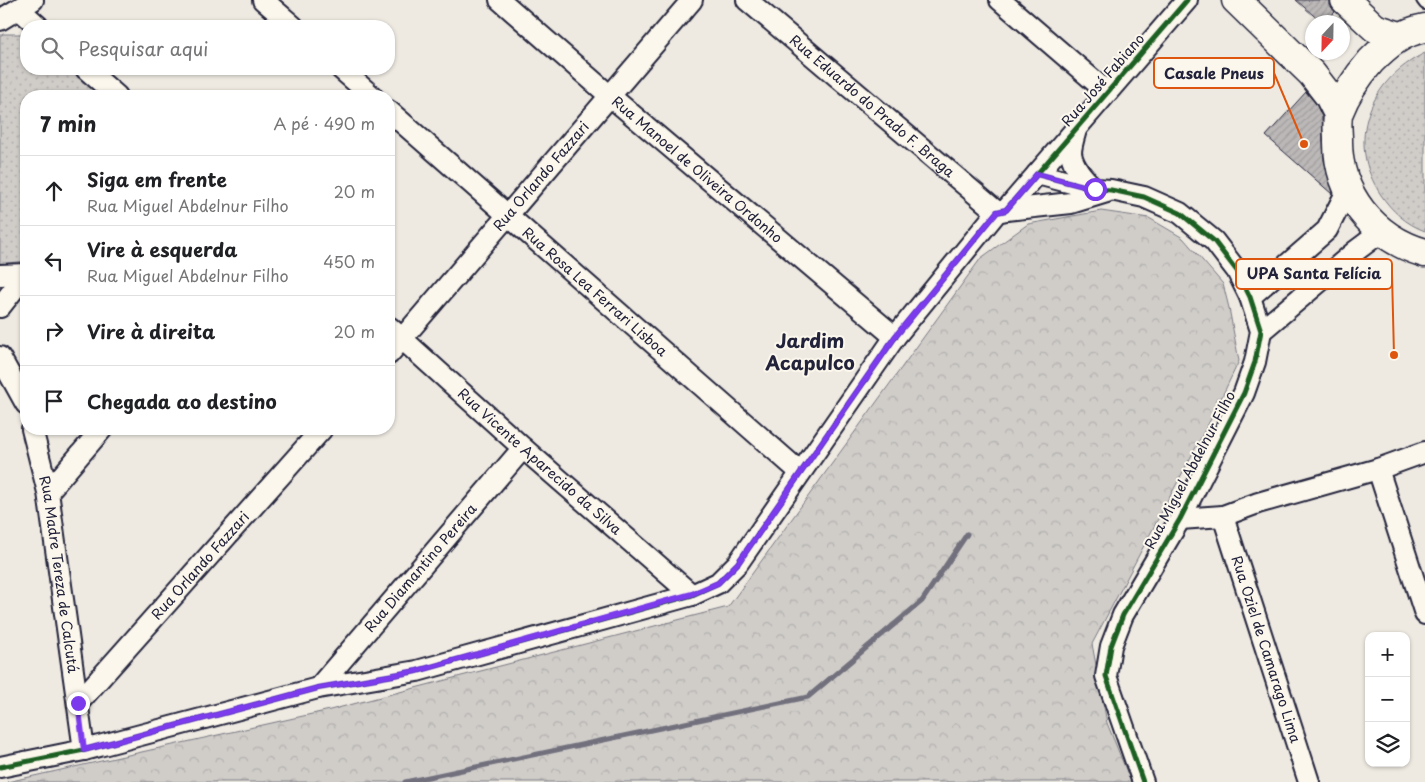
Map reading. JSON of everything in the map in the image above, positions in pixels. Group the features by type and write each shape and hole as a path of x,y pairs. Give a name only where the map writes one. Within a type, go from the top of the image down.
{"main road":[{"path":"1236,0 1312,74 1329,96 1338,114"},
{"path":"1350,2 1375,28 1413,32"},
{"path":"1413,32 1382,50 1356,77 1338,114 1338,151 1348,189 1362,213 1381,232 1407,248 1425,253"}],"street":[{"path":"263,0 286,20"},
{"name":"Rua Manoel de Oliveira Ordonho","path":"500,0 610,96 895,337"},
{"name":"Rua Orlando Fazzari","path":"396,333 507,216 692,0"},
{"name":"Rua Eduardo do Prado F. Braga","path":"747,0 1001,211"},
{"path":"1000,0 1107,92"},
{"name":"Rua José Fabiano","path":"1037,174 1187,0"},
{"path":"0,20 26,4 35,20"},
{"path":"93,75 110,90"},
{"path":"348,75 365,90"},
{"name":"Rua Rosa Lea Ferrari Lisboa","path":"395,116 800,472"},
{"path":"1076,129 1071,153 1075,164 1084,178 1103,190"},
{"path":"0,767 84,750 318,688 417,671 692,594 718,583 738,563 895,337 1001,211 1037,174"},
{"name":"Rua Miguel Abdelnur Filho","path":"1037,174 1103,190 1144,197 1180,213 1214,241 1237,271 1250,297 1261,331 1255,362 1244,393 1180,519 1122,615 1112,646 1106,676 1143,782"},
{"path":"1250,297 1327,230 1348,189"},
{"name":"Rua Miguel Abdelnur Filho","path":"1001,211 1071,203 1103,190"},
{"path":"1261,331 1381,232"},
{"path":"0,275 20,274"},
{"path":"0,307 20,282"},
{"name":"Rua Vicente Aparecido da Silva","path":"396,333 523,448 692,594"},
{"path":"0,357 20,393"},
{"name":"Rua Madre Tereza de Calcutá","path":"34,435 48,492 84,750"},
{"path":"48,492 97,435"},
{"name":"Rua Orlando Fazzari","path":"78,703 317,435"},
{"name":"Rua Diamantino Pereira","path":"318,688 523,448"},
{"path":"1180,519 1223,516 1258,503 1378,469 1425,452"},
{"path":"1378,469 1425,614"},
{"name":"Rua Oziel de Camarago Lima","path":"1223,516 1309,782"}],"lane":[{"path":"1422,0 1425,4"}],"green space":[{"path":"3,34 20,34 20,75 79,75 98,90 20,90 20,262 0,264 0,36"},
{"path":"1425,53 1425,231 1412,225 1400,216 1381,195 1370,175 1365,154 1364,133 1369,114 1377,96 1389,79"},
{"path":"1101,211 1149,218 1183,238 1223,284 1239,361 1213,415 1092,644 1107,723 1131,782 7,782 330,710 728,607 981,258 1028,224"}],"building":[{"path":"1296,0 1330,0 1330,5 1335,12 1332,15 1313,15"},
{"path":"1306,92 1316,104 1322,117 1324,160 1332,194 1266,136"}],"waterway":[{"path":"405,782 808,697 922,601 967,534"}],"cycle path":[{"path":"0,767 84,750 318,688 417,671 692,595 718,583 738,563 895,337 997,212 1006,210 1187,0"},
{"path":"1037,174 1095,189 1111,190 1144,197 1180,213 1214,241 1237,271 1250,297 1261,331 1255,362 1244,393 1180,519 1123,615 1111,646 1106,676 1143,782"}],"place":[{"name":"Casale Pneus","path":"1304,144"},
{"name":"UPA Santa Felícia","path":"1394,355"}],"district":[{"name":"Jardim Acapulco","path":"810,352"}],"route":[{"path":"78,703 84,750 318,688 417,671 692,594 718,583 738,563 895,337 997,212 1006,210 1037,174 1095,189"}]}
